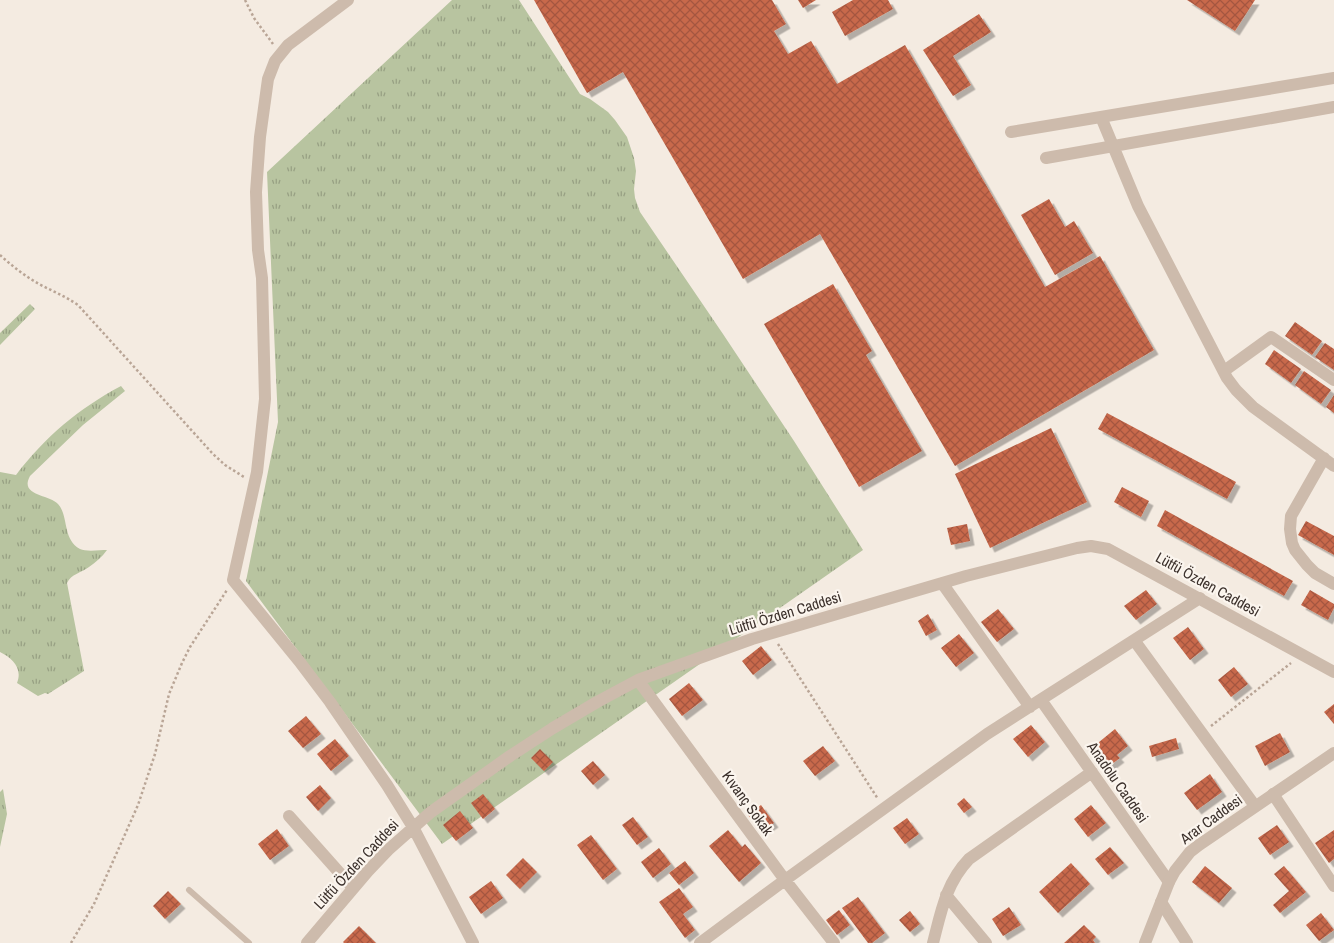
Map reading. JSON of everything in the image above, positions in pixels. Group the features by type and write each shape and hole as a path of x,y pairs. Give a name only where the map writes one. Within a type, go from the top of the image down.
{"street":[{"path":"348,0 288,45 281,53 268,79 256,192 262,278 265,399 255,482 233,580 330,702 387,785 413,827 473,943"},
{"path":"1011,132 1334,78"},
{"path":"1046,158 1334,108"},
{"path":"1101,117 1138,206 1224,371 1236,390 1253,408 1329,462 1291,516 1290,529 1295,550 1315,573 1334,584"},
{"path":"1224,371 1271,337 1334,380"},
{"name":"Lütfü Özden Caddesi","path":"307,943 353,888 388,850 413,827 450,797 510,756 597,702 638,680 752,639 942,583 1077,548 1092,546 1108,549 1334,672"},
{"path":"942,583 1030,707"},
{"path":"700,943 987,734 1200,598"},
{"path":"1134,640 1255,806"},
{"name":"Kıvanç Sokak","path":"638,680 785,880 834,943"},
{"name":"Anadolu Caddesi","path":"1041,700 1169,882"},
{"name":"Arar Caddesi","path":"1145,943 1169,882 1182,861 1194,848 1334,753"},
{"path":"933,943 946,895 956,874 969,859 1092,772"},
{"path":"1273,794 1334,885"},
{"path":"289,816 353,888"},
{"path":"946,895 986,943"},
{"path":"1161,902 1187,943"}],"lane":[{"path":"189,890 248,943"}],"path":[{"path":"245,0 261,30 281,53"},
{"path":"0,255 25,276 61,294 78,306 213,454 238,474 255,482"},
{"path":"71,943 94,904 138,805 155,754 169,694 182,663 190,647 233,580"},
{"path":"771,634 884,809"},
{"path":"1202,733 1302,654"}],"green space":[{"path":"452,0 519,0 580,94 608,112 615,120 627,137 634,158 636,171 635,198 640,212 794,441 863,550 442,844 246,581 278,422 267,172"},
{"path":"30,304 35,309 0,345 0,333"},
{"path":"121,386 125,391 83,425 30,476 28,483 28,487 36,494 58,504 64,515 68,534 74,545 86,550 107,550 67,583 84,671 48,694 45,693 38,696 17,683 19,673 15,664 9,657 0,652 0,472 16,475 39,448 64,424 91,404"},
{"path":"3,789 7,814 0,847 0,792"}],"building":[{"path":"534,0 772,0 786,24 774,31 788,54 811,41 837,84 905,45 1045,287 1100,256 1154,350 955,466 820,234 743,279 623,72 587,93"},
{"path":"798,0 816,0 803,8"},
{"path":"853,0 888,0 893,9 845,36 832,12"},
{"path":"1187,0 1255,0 1235,31"},
{"path":"979,14 991,32 953,56 971,85 953,96 923,50"},
{"path":"1049,199 1065,227 1074,221 1093,253 1055,275 1021,215"},
{"path":"833,284 872,351 866,355 922,451 859,487 764,324"},
{"path":"1295,322 1322,341 1312,355 1285,336"},
{"path":"1325,343 1334,349 1334,370 1315,357"},
{"path":"1274,350 1301,369 1291,383 1265,364"},
{"path":"1304,371 1331,390 1321,404 1295,385"},
{"path":"1334,395 1334,413 1326,407"},
{"path":"1107,413 1236,482 1227,499 1098,429"},
{"path":"1051,428 1087,502 990,548 955,474"},
{"path":"1122,487 1149,501 1141,517 1114,502"},
{"path":"1165,510 1293,581 1284,596 1157,526"},
{"path":"1306,521 1334,536 1334,555 1298,535"},
{"path":"967,524 970,541 951,545 947,528"},
{"path":"1146,590 1157,604 1136,620 1124,606"},
{"path":"1310,590 1334,604 1328,620 1301,605"},
{"path":"998,609 1014,629 997,642 981,622"},
{"path":"928,614 937,630 926,636 918,621"},
{"path":"1188,627 1204,649 1190,660 1173,638"},
{"path":"959,634 974,653 956,667 941,648"},
{"path":"761,646 772,660 753,675 742,661"},
{"path":"1234,667 1248,684 1231,697 1218,680"},
{"path":"689,683 703,700 682,716 669,699"},
{"path":"1334,704 1334,724 1324,712"},
{"path":"306,716 321,734 303,748 288,731"},
{"path":"1031,725 1045,742 1028,757 1013,739"},
{"path":"1115,729 1128,746 1117,755 1120,758 1108,767 1093,747"},
{"path":"1280,733 1290,752 1265,766 1255,746"},
{"path":"1176,738 1179,749 1152,757 1149,746"},
{"path":"335,739 349,756 331,771 317,754"},
{"path":"823,746 835,761 815,776 803,761"},
{"path":"540,749 553,762 544,771 531,758"},
{"path":"593,761 605,775 593,785 581,771"},
{"path":"1210,774 1222,792 1197,810 1184,793"},
{"path":"320,785 331,798 318,811 306,797"},
{"path":"483,794 495,809 483,819 471,803"},
{"path":"964,798 972,807 964,813 957,804"},
{"path":"761,805 774,823 761,832 748,815"},
{"path":"1091,805 1106,823 1088,837 1074,819"},
{"path":"460,811 473,828 456,841 443,825"},
{"path":"633,817 648,837 637,845 622,825"},
{"path":"907,818 919,834 905,844 893,828"},
{"path":"1277,825 1289,842 1270,855 1258,838"},
{"path":"277,829 289,846 270,860 258,844"},
{"path":"728,830 742,847 745,844 761,863 739,882 709,846"},
{"path":"1334,830 1334,859 1329,863 1315,843"},
{"path":"591,835 617,869 603,880 577,845"},
{"path":"1110,847 1124,863 1108,875 1095,859"},
{"path":"659,848 671,864 653,878 641,862"},
{"path":"523,858 537,872 520,889 506,875"},
{"path":"685,861 694,873 679,885 669,873"},
{"path":"1071,863 1090,884 1058,913 1039,892"},
{"path":"1205,866 1232,888 1219,903 1192,882"},
{"path":"1284,866 1306,892 1280,913 1273,905 1289,891 1274,874"},
{"path":"491,881 503,898 481,914 469,897"},
{"path":"679,888 693,907 683,914 695,930 685,938 659,902"},
{"path":"168,891 181,904 165,919 153,906"},
{"path":"858,897 885,933 872,943 868,943 842,908"},
{"path":"1009,907 1021,925 1003,936 992,919"},
{"path":"839,910 850,925 837,935 826,920"},
{"path":"910,911 920,924 910,932 899,920"},
{"path":"1321,913 1334,930 1319,941 1306,925"},
{"path":"1084,925 1096,937 1093,940 1095,943 1064,943"},
{"path":"359,926 376,943 343,942"}]}
